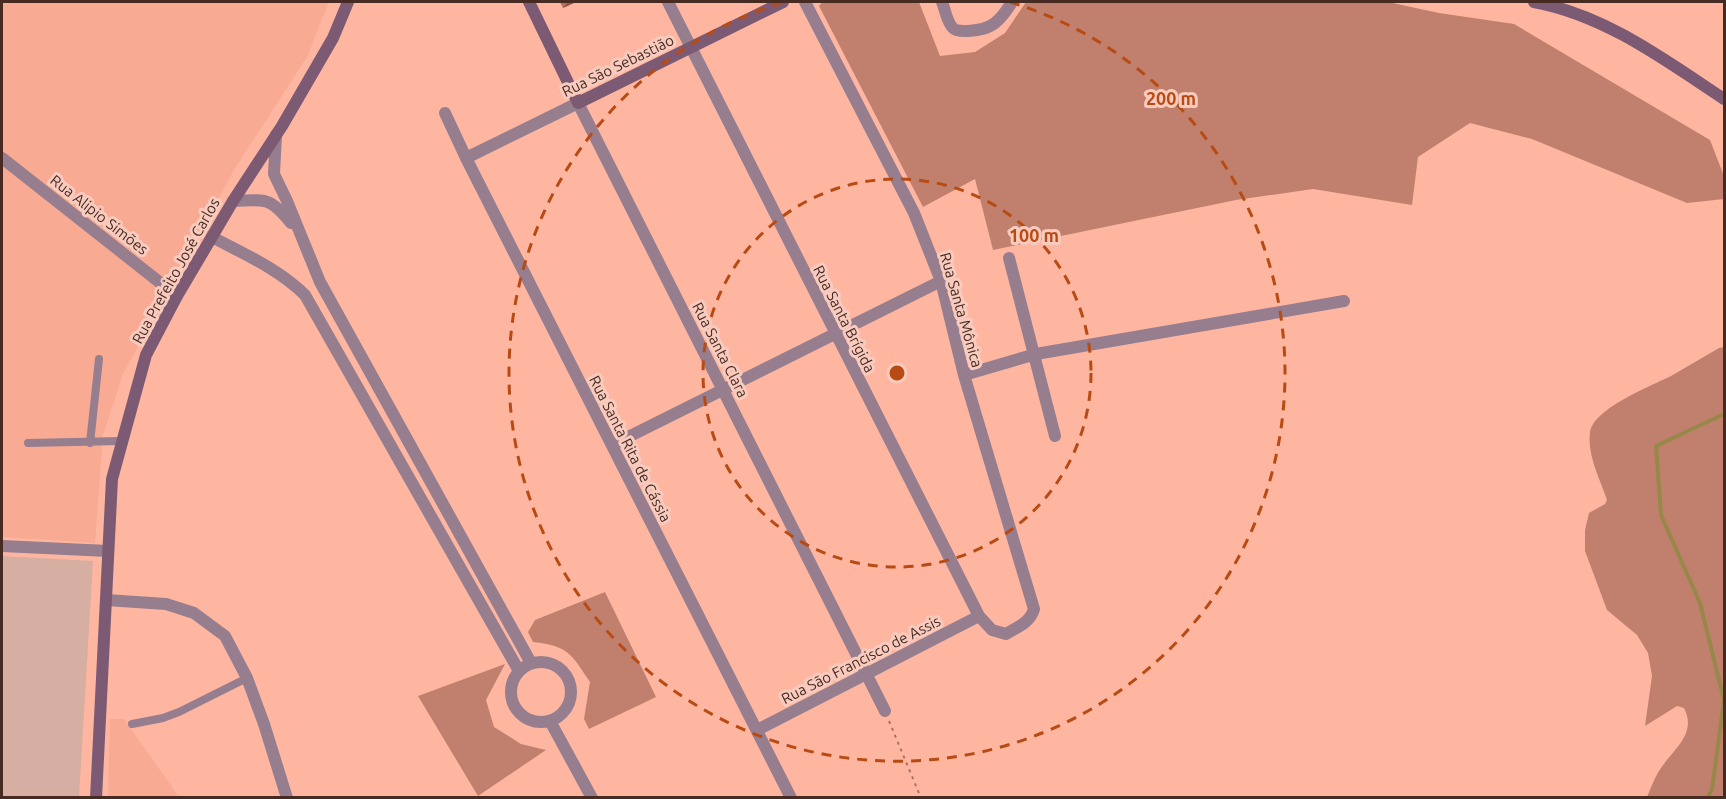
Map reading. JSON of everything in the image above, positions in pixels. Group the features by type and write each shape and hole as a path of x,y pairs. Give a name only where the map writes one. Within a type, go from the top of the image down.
{"main road":[{"name":"Rua Prefeito José Carlos","path":"96,798 112,479 147,355 177,296 333,38 348,2"},
{"name":"Rua Santa Clara","path":"529,2 578,103"},
{"name":"Rua São Sebastião","path":"578,103 783,2"},
{"path":"1534,2 1587,19 1626,37 1725,99"}],"street":[{"name":"Rua Santa Brígida","path":"668,2 979,616 993,630 1006,634 1028,622 1034,609"},
{"name":"Rua Santa Mônica","path":"805,2 914,213 941,281 964,375 1034,609"},
{"path":"942,2 951,27 957,31 990,26 1012,2"},
{"name":"Rua São Sebastião","path":"466,158 578,103"},
{"name":"Rua Santa Clara","path":"578,103 885,711"},
{"name":"Rua Santa Rita de Cássia","path":"445,113 791,798"},
{"path":"276,135 274,174 320,282 531,663"},
{"name":"Rua Alipio Simões","path":"2,158 177,296"},
{"path":"233,201 264,199 278,206 298,230"},
{"path":"212,237 276,272 305,295 519,671"},
{"path":"1010,258 1055,436"},
{"path":"612,445 941,281"},
{"path":"964,375 1035,354 1344,301"},
{"path":"2,546 108,551"},
{"path":"106,600 166,604 194,613 225,636 247,678 287,798"},
{"name":"Rua São Francisco de Assis","path":"757,730 979,616"},
{"path":"542,661 552,663 567,676 571,686 568,706 562,714 550,722 530,721 514,708 511,699 510,689 513,679 519,671 531,663 542,661"},
{"path":"550,722 592,798"}],"lane":[{"path":"90,443 99,359"},
{"path":"28,443 121,441"},
{"path":"132,724 163,718 179,712 247,678"}],"path":[{"path":"885,711 921,798"}],"shaded area":[{"path":"2,2 329,2 307,57 234,170 123,374 103,435 95,543 2,537"},
{"path":"822,2 919,2 940,56 975,52 1005,33 1026,2 1388,2 1439,13 1514,24 1710,140 1724,176 1724,199 1687,203 1532,139 1470,123 1418,157 1412,205 1313,189 1236,200 993,250 975,179 923,207 819,6"},
{"path":"1724,347 1724,797 1647,797 1659,771 1683,740 1688,725 1687,717 1684,708 1677,706 1645,726 1652,676 1648,653 1637,635 1607,610 1585,551 1585,530 1589,513 1605,504 1607,500 1592,458 1590,433 1593,424 1611,407"},
{"path":"2,556 93,561 79,797 2,797"},
{"path":"605,592 656,697 589,729 584,719 590,682 568,653 554,646 533,642 528,632 535,620"},
{"path":"505,664 486,700 494,727 521,744 546,750 478,796 418,696"},
{"path":"110,719 124,719 179,797 108,798"}],"waterway":[{"path":"1724,414 1656,446 1661,515 1700,603 1724,700"},
{"path":"1707,798 1712,790 1724,700"}]}
